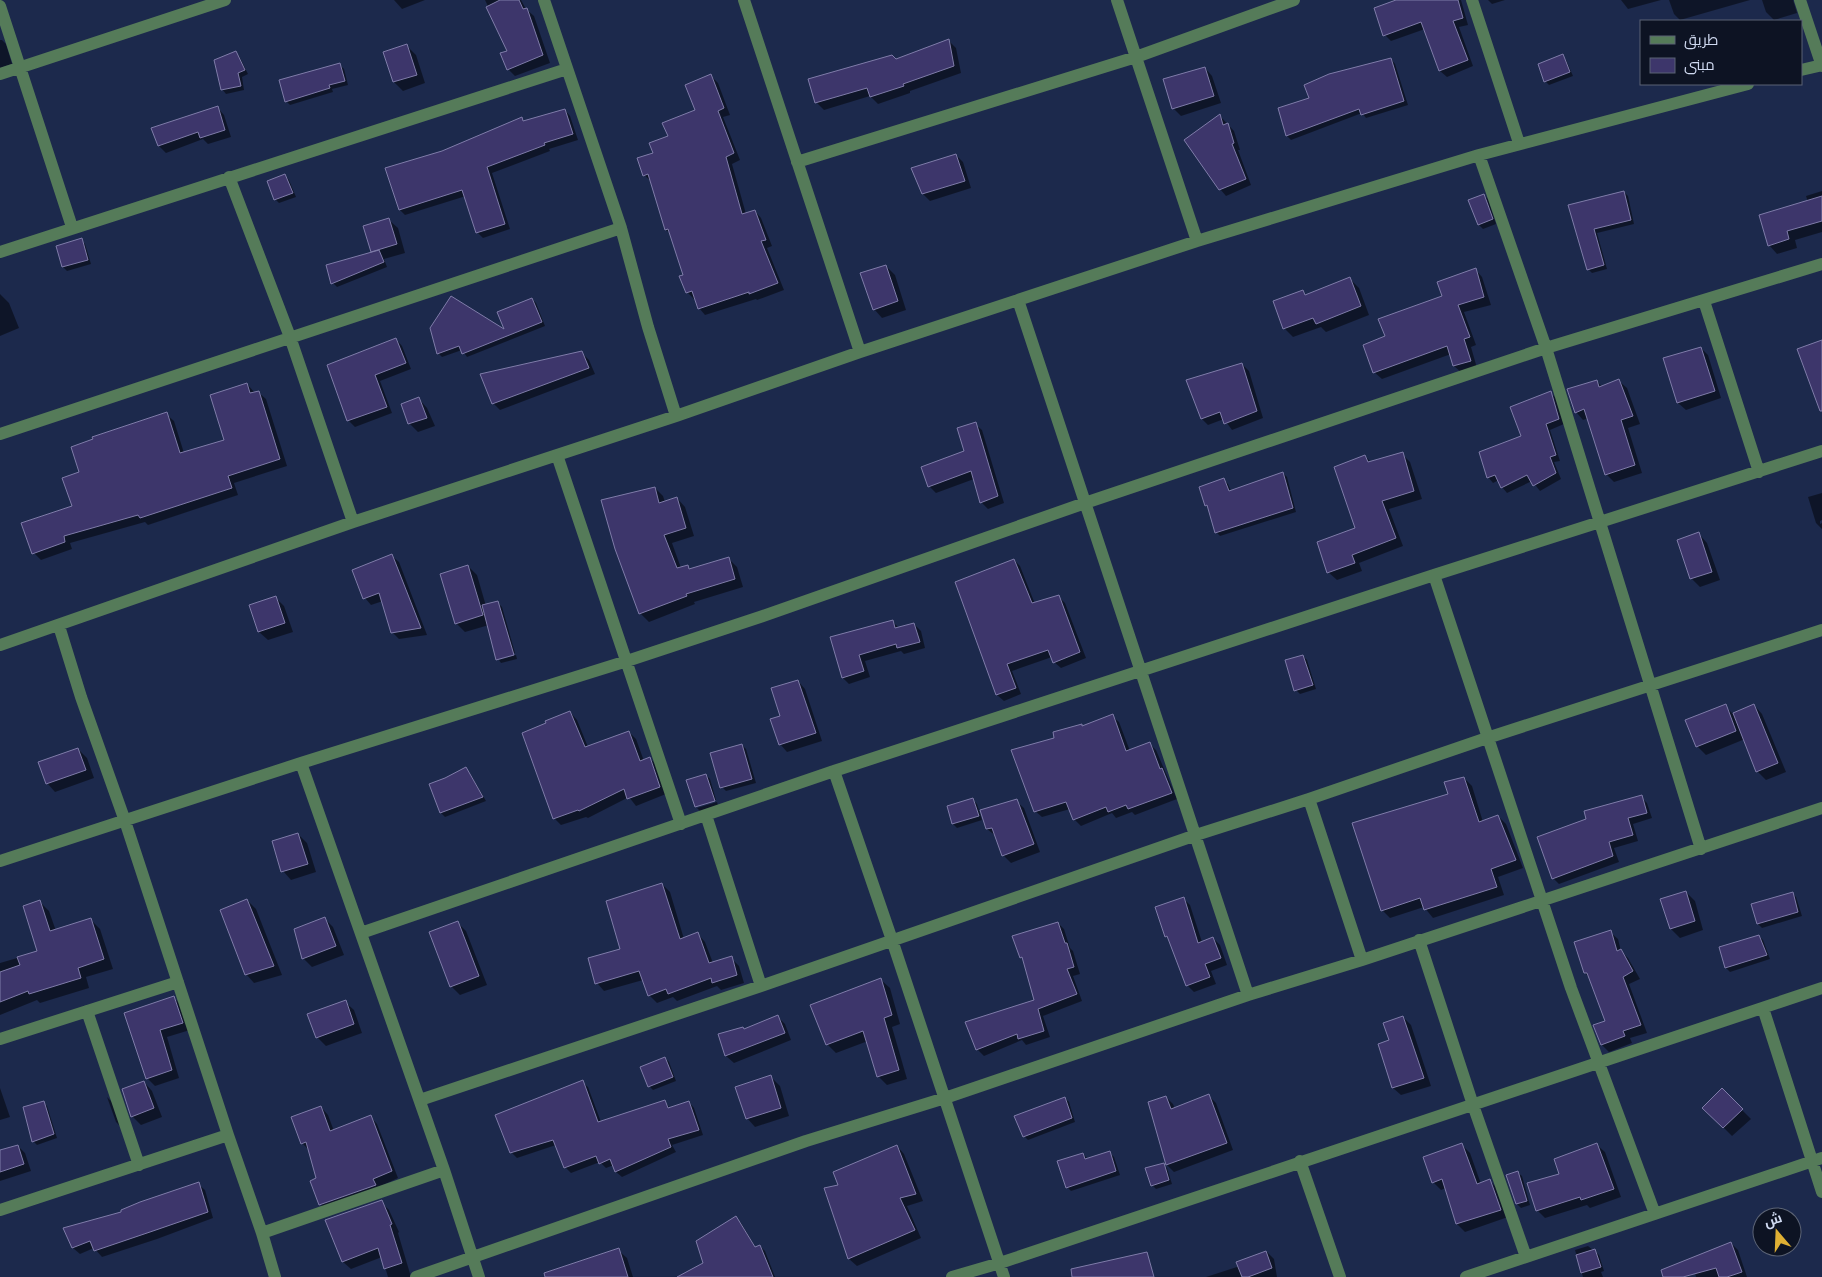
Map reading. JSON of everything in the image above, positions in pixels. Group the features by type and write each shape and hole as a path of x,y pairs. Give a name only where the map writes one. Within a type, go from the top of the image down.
{"street":[{"path":"0,74 225,0"},
{"path":"544,0 621,228 648,327 676,416"},
{"path":"1116,0 1197,241"},
{"path":"798,162 1136,57 1294,0"},
{"path":"1472,0 1519,143"},
{"path":"1800,0 1822,65 1802,70"},
{"path":"746,1 860,352"},
{"path":"0,6 72,227"},
{"path":"0,252 72,227 567,69"},
{"path":"0,645 353,522 1197,241 1519,143 1744,85"},
{"path":"1479,155 1546,348 1701,849"},
{"path":"229,177 290,337 353,522"},
{"path":"0,434 621,228"},
{"path":"0,861 760,617 1085,503 1546,348 1822,264"},
{"path":"1018,300 1248,995"},
{"path":"1704,301 1759,472"},
{"path":"361,933 834,771 1600,521 1822,451"},
{"path":"557,455 681,824"},
{"path":"1434,575 1571,988 1655,1214"},
{"path":"59,626 81,697 125,822 276,1277"},
{"path":"420,1100 761,986 1196,835 1309,799 1487,738 1822,630"},
{"path":"301,763 420,1100 479,1277"},
{"path":"834,771 1004,1277"},
{"path":"1309,799 1362,960"},
{"path":"416,1277 806,1141 945,1098 1248,995 1362,960 1822,808"},
{"path":"706,815 761,986"},
{"path":"1419,940 1473,1105 1526,1256"},
{"path":"0,1039 178,982"},
{"path":"952,1277 1000,1263 1300,1161 1822,988"},
{"path":"1763,1008 1817,1160 1822,1192"},
{"path":"87,1011 139,1165"},
{"path":"0,1210 228,1135"},
{"path":"1466,1277 1817,1160"},
{"path":"1300,1161 1340,1277"},
{"path":"262,1233 444,1170"}],"building":[{"path":"500,0 519,0 523,9 527,8 543,55 507,70 500,53 507,51 486,7"},
{"path":"1396,0 1458,0 1463,18 1453,21 1468,60 1439,71 1421,22 1383,36 1374,8"},
{"path":"949,39 954,66 870,97 867,88 815,103 808,79 892,55 896,59"},
{"path":"407,44 417,75 393,82 383,52"},
{"path":"236,51 245,70 238,73 241,86 221,90 214,60"},
{"path":"1563,54 1570,72 1544,82 1538,64"},
{"path":"1391,58 1404,101 1361,115 1359,109 1286,136 1278,108 1309,98 1304,85 1329,74"},
{"path":"340,63 345,81 329,85 330,88 285,102 279,80"},
{"path":"1205,67 1214,96 1172,109 1163,79"},
{"path":"711,74 724,108 718,111 734,153 726,157 742,214 755,210 766,240 761,241 778,283 698,309 692,291 686,293 679,276 683,275 668,229 665,230 648,174 643,176 637,158 653,153 649,143 668,136 662,123 695,110 685,85"},
{"path":"218,106 225,130 200,138 198,132 158,146 151,128"},
{"path":"565,109 573,134 544,143 545,145 487,167 505,224 476,233 462,190 399,210 385,168 442,151 522,117 523,121"},
{"path":"1220,114 1223,125 1228,123 1234,143 1232,144 1246,179 1219,190 1184,140"},
{"path":"956,154 965,181 922,194 911,168"},
{"path":"285,174 293,193 274,200 267,181"},
{"path":"1624,191 1631,220 1594,229 1604,265 1587,270 1568,205"},
{"path":"1484,194 1493,219 1478,225 1468,200"},
{"path":"1822,196 1822,221 1787,231 1789,239 1768,246 1759,215"},
{"path":"389,218 397,244 371,252 363,226"},
{"path":"82,238 88,260 62,267 56,246"},
{"path":"379,250 384,262 331,284 326,265"},
{"path":"886,265 898,301 873,310 860,273"},
{"path":"1476,268 1484,297 1458,305 1470,337 1464,339 1471,361 1453,366 1447,346 1373,373 1363,345 1385,336 1378,319 1442,296 1437,282"},
{"path":"1350,277 1361,306 1316,324 1313,318 1283,329 1273,301 1303,290 1305,295"},
{"path":"451,296 504,329 497,312 532,298 542,322 462,354 459,346 437,354 430,328"},
{"path":"396,338 406,363 375,375 387,407 347,421 327,365"},
{"path":"1822,340 1822,411 1820,411 1797,349"},
{"path":"1701,347 1715,391 1677,403 1663,358"},
{"path":"582,351 589,368 492,404 480,374"},
{"path":"1242,363 1257,411 1224,424 1220,412 1201,419 1186,380"},
{"path":"1619,379 1633,416 1621,420 1635,465 1605,475 1584,409 1575,413 1567,389 1597,380 1599,387"},
{"path":"247,383 250,393 259,391 280,459 228,476 232,488 140,518 138,515 64,536 65,542 32,554 21,523 72,506 62,478 79,472 71,447 93,439 92,437 167,412 180,453 224,440 210,395"},
{"path":"1551,391 1559,419 1546,424 1556,455 1550,457 1556,473 1533,486 1527,475 1501,488 1495,475 1487,478 1479,452 1521,436 1510,407"},
{"path":"419,397 427,418 408,424 401,404"},
{"path":"976,422 998,496 980,503 971,471 928,487 921,467 964,451 957,428"},
{"path":"1403,452 1414,491 1382,501 1396,538 1352,555 1355,563 1327,573 1317,542 1355,528 1334,467 1365,455 1368,462"},
{"path":"1283,472 1293,508 1215,533 1207,505 1205,506 1199,487 1224,478 1229,491"},
{"path":"655,487 659,503 677,497 686,528 664,535 677,568 688,565 689,569 729,557 735,579 686,594 687,596 639,614 615,549 601,500"},
{"path":"1699,532 1712,572 1690,579 1677,540"},
{"path":"392,554 421,628 391,633 379,593 363,599 352,570"},
{"path":"1014,559 1032,603 1059,595 1080,652 1053,663 1048,650 1007,664 1016,688 996,695 955,582"},
{"path":"468,565 483,615 455,624 440,574"},
{"path":"276,596 285,623 258,632 249,605"},
{"path":"498,601 514,655 496,660 482,605"},
{"path":"893,620 895,628 914,623 920,642 897,648 896,644 859,655 864,671 842,678 830,637"},
{"path":"1303,655 1313,685 1294,691 1285,660"},
{"path":"798,680 816,733 779,745 770,719 780,716 771,688"},
{"path":"1726,704 1736,731 1696,747 1685,720"},
{"path":"1754,704 1778,763 1756,772 1733,713"},
{"path":"570,711 585,747 629,731 640,761 650,757 660,787 627,799 624,789 579,811 553,819 522,733"},
{"path":"1113,714 1126,751 1150,742 1160,769 1162,768 1172,793 1128,809 1126,805 1108,812 1106,807 1073,820 1066,802 1034,812 1011,750 1054,738 1053,732 1082,724 1082,726"},
{"path":"742,744 752,779 720,788 710,753"},
{"path":"78,748 86,770 46,784 38,762"},
{"path":"466,767 483,797 440,813 429,784"},
{"path":"706,774 715,801 695,807 686,780"},
{"path":"1464,777 1479,822 1498,815 1516,860 1491,869 1497,887 1424,910 1420,898 1381,911 1352,823 1448,794 1444,782"},
{"path":"1642,795 1647,813 1628,818 1633,835 1609,842 1613,856 1552,879 1537,837 1586,819 1584,811"},
{"path":"973,798 979,816 952,824 947,806"},
{"path":"1017,799 1034,844 1002,856 992,828 986,829 980,810"},
{"path":"298,833 308,864 281,872 272,841"},
{"path":"662,883 680,939 698,932 709,963 732,956 737,975 712,983 711,978 668,994 666,989 648,996 639,971 595,984 588,958 620,949 606,901"},
{"path":"1686,891 1695,921 1670,929 1660,899"},
{"path":"1793,892 1798,912 1757,924 1751,904"},
{"path":"1184,897 1198,943 1213,937 1221,958 1205,964 1210,977 1186,986 1167,936 1165,937 1155,907"},
{"path":"247,899 274,966 245,975 220,910"},
{"path":"40,900 50,931 91,918 104,959 78,968 81,978 29,994 28,991 0,1002 0,972 20,965 17,957 37,951 23,906"},
{"path":"325,917 336,946 302,959 294,929"},
{"path":"458,921 479,976 450,987 429,932"},
{"path":"1058,922 1074,967 1067,969 1077,994 1038,1009 1044,1031 1018,1039 1017,1034 976,1050 965,1022 1034,1000 1022,957 1020,958 1012,936"},
{"path":"1611,930 1617,951 1621,949 1633,971 1623,977 1641,1025 1623,1031 1625,1036 1601,1045 1593,1025 1605,1021 1587,973 1584,973 1574,942"},
{"path":"1759,935 1767,955 1725,968 1719,947"},
{"path":"881,978 892,1015 884,1018 899,1070 877,1077 863,1031 826,1045 810,1005"},
{"path":"174,996 183,1023 160,1030 172,1070 146,1079 124,1013"},
{"path":"346,1000 354,1024 316,1038 307,1014"},
{"path":"778,1015 785,1033 725,1056 718,1034 743,1027 744,1029"},
{"path":"1403,1016 1424,1078 1392,1088 1378,1044 1389,1040 1383,1023"},
{"path":"665,1057 673,1077 648,1087 640,1067"},
{"path":"771,1075 781,1108 746,1119 735,1087"},
{"path":"583,1080 598,1122 665,1100 668,1108 689,1101 699,1130 668,1139 671,1147 615,1172 610,1159 599,1164 596,1156 564,1168 553,1140 510,1153 495,1115"},
{"path":"144,1081 154,1108 131,1117 122,1089"},
{"path":"1722,1088 1743,1109 1723,1128 1702,1108"},
{"path":"1209,1094 1227,1143 1166,1165 1148,1102 1166,1096 1171,1109"},
{"path":"1065,1097 1072,1118 1023,1137 1014,1116"},
{"path":"44,1101 54,1134 32,1142 23,1107"},
{"path":"321,1106 330,1131 371,1115 392,1171 373,1179 376,1185 319,1205 310,1181 316,1178 306,1142 301,1144 291,1117"},
{"path":"1462,1143 1477,1184 1490,1179 1501,1210 1456,1224 1442,1179 1432,1183 1423,1157"},
{"path":"1597,1143 1614,1189 1581,1200 1580,1197 1536,1211 1527,1183 1559,1174 1554,1159"},
{"path":"18,1145 24,1164 0,1172 0,1150"},
{"path":"897,1145 916,1194 900,1198 915,1230 848,1259 824,1188 838,1185 833,1172"},
{"path":"1110,1151 1116,1171 1066,1188 1057,1161 1083,1153 1085,1159"},
{"path":"1164,1163 1169,1180 1151,1186 1145,1168"},
{"path":"1518,1171 1527,1201 1516,1204 1506,1175"},
{"path":"199,1182 208,1212 94,1251 90,1241 72,1248 63,1228 121,1212 121,1210 140,1202"},
{"path":"382,1200 392,1224 390,1225 402,1263 384,1269 378,1248 342,1262 325,1220"},
{"path":"736,1216 755,1247 760,1245 773,1277 677,1277 703,1263 696,1241"},
{"path":"1731,1242 1742,1272 1727,1277 1719,1277 1716,1268 1683,1277 1663,1277 1661,1270"},
{"path":"619,1248 628,1277 545,1277 544,1273"},
{"path":"1595,1249 1601,1267 1581,1273 1576,1255"},
{"path":"1266,1251 1272,1268 1248,1277 1242,1277 1236,1262"},
{"path":"1147,1252 1154,1277 1072,1277 1071,1269"}]}
